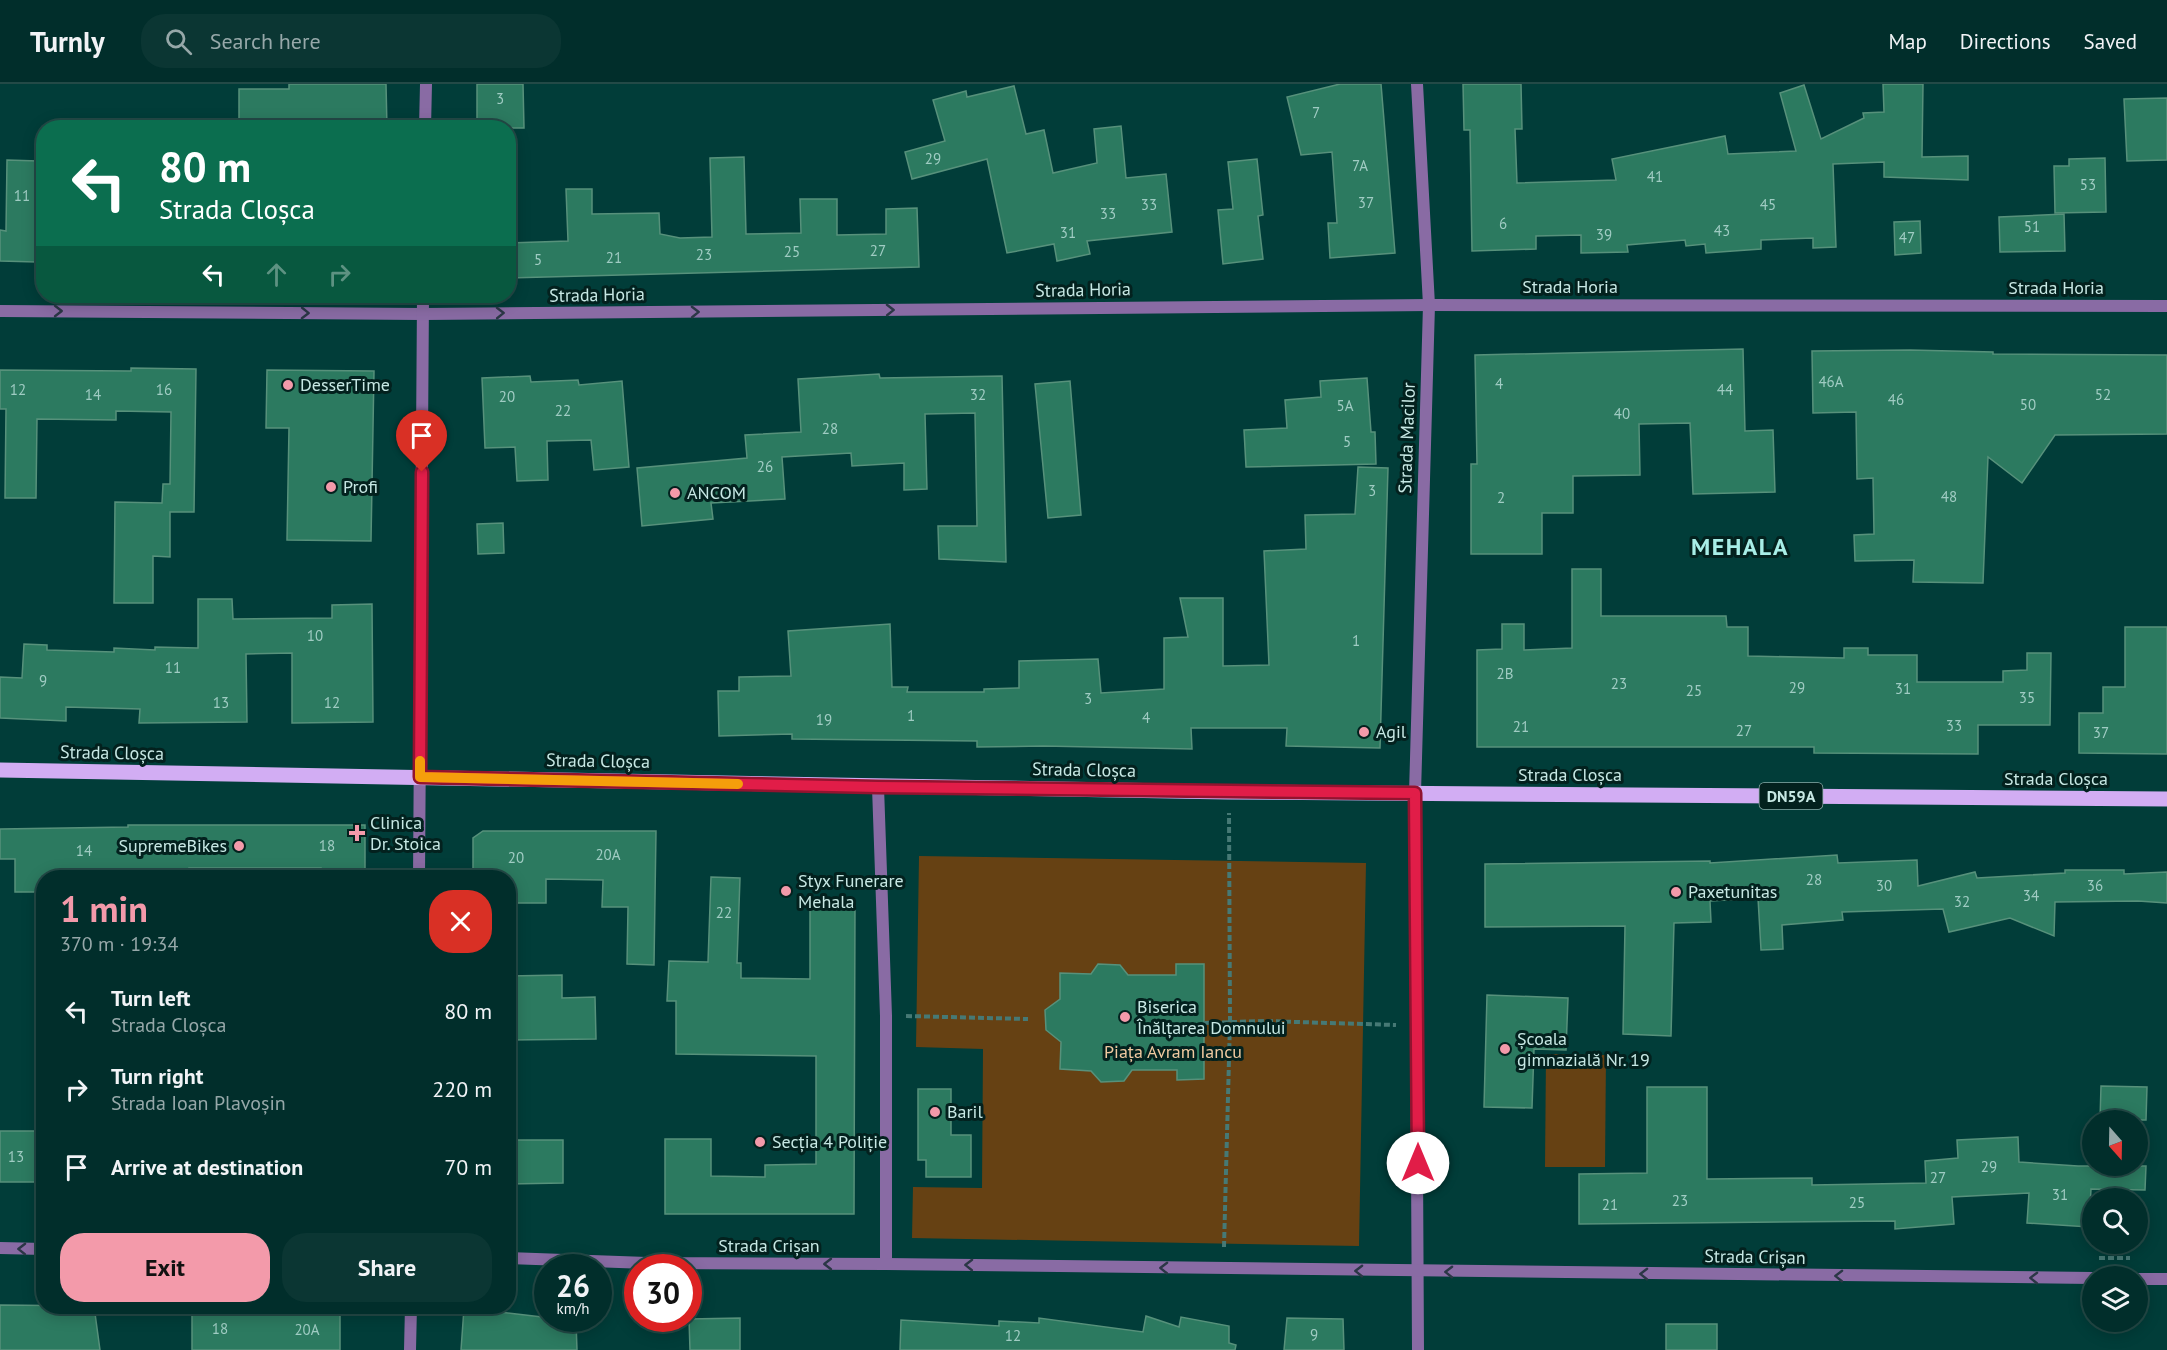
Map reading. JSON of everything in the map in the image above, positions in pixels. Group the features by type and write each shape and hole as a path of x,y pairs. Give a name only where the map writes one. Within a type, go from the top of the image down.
{"main road":[{"name":"Strada Cloșca","path":"0,771 1228,792 2167,799"}],"street":[{"path":"425,120 426,84"},
{"name":"Strada Macilor","path":"1415,793 1429,305 1417,84"},
{"path":"418,870 423,303"},
{"name":"Strada Horia","path":"0,311 423,314 1429,305 2167,306"},
{"path":"878,787 886,1016 886,1264 1418,1272"},
{"path":"1415,793 1418,1350"},
{"path":"0,1248 36,1249"},
{"name":"Strada Crișan","path":"516,1258 647,1263 886,1264"},
{"name":"Strada Crișan","path":"1418,1272 2082,1278"},
{"path":"2148,1279 2167,1279"},
{"path":"410,1350 411,1314"}],"path":[{"path":"1224,1253 1230,1022 1228,792"},
{"path":"886,1016 1028,1018"},
{"path":"1204,1023 1418,1026"}],"green space":[{"name":"Piața Avram Iancu","path":"919,856 1366,863 1359,1246 912,1238 913,1187 982,1188 983,1049 916,1047"},
{"path":"1546,1054 1606,1055 1605,1167 1545,1167"}],"building":[{"path":"289,84 386,84 387,120 239,120 239,89 289,89"},
{"path":"477,84 523,84 524,128 516,128 516,120 477,120"},
{"path":"1340,84 1381,84 1395,253 1330,258 1328,223 1337,223 1332,152 1301,155 1287,97"},
{"path":"1463,84 1521,84 1522,129 1515,129 1517,183 1616,180 1612,159 1725,136 1728,154 1796,151 1780,93 1804,85 1821,139 1864,118 1863,113 1884,112 1883,84 1923,84 1922,157 1968,156 1968,180 1884,177 1884,162 1833,164 1836,247 1813,248 1813,238 1761,240 1761,249 1706,253 1705,244 1686,246 1685,240 1627,245 1628,252 1581,253 1581,235 1536,236 1536,249 1472,251 1470,130 1464,130"},
{"path":"1014,86 1026,134 1044,130 1053,173 1097,163 1094,129 1121,126 1126,178 1166,174 1172,232 1087,241 1090,254 1057,261 1054,244 1007,253 987,159 912,179 905,152 945,141 933,100 966,91 967,97"},
{"path":"2167,98 2167,160 2127,161 2124,99"},
{"path":"744,157 746,234 801,233 800,199 837,199 837,235 886,234 886,209 917,208 919,267 516,278 516,243 568,241 566,189 592,189 592,214 659,213 660,234 680,238 712,237 710,158"},
{"path":"2105,158 2106,212 2055,213 2054,166 2069,166 2069,159"},
{"path":"1257,159 1263,215 1258,216 1263,259 1223,264 1218,210 1233,209 1228,162"},
{"path":"7,160 36,161 36,262 0,261 0,230 6,231"},
{"path":"2064,214 2065,251 2000,252 1999,217"},
{"path":"1920,221 1921,253 1895,255 1894,222"},
{"path":"1743,349 1745,431 1773,430 1775,492 1693,494 1690,423 1639,424 1640,475 1573,476 1573,513 1542,513 1542,554 1471,554 1471,464 1477,464 1475,355"},
{"path":"1812,351 1993,352 1993,354 2167,355 2167,434 2055,435 2022,483 1988,457 1983,583 1913,582 1914,560 1855,561 1854,535 1874,534 1873,478 1857,479 1856,412 1813,413"},
{"path":"131,368 196,369 194,512 170,512 170,557 153,556 153,603 114,603 115,502 162,503 163,484 170,484 171,412 116,411 116,420 37,419 36,498 5,498 6,409 0,409 0,370 131,371"},
{"path":"267,370 374,371 371,541 287,540 289,428 266,428"},
{"path":"879,374 880,378 1002,376 1006,562 939,559 938,526 977,526 975,413 925,414 927,489 904,490 904,463 852,466 851,453 782,457 785,499 711,503 713,519 642,526 637,468 747,458 745,435 801,432 798,379"},
{"path":"530,376 531,382 578,380 579,385 622,381 629,467 594,470 591,440 547,441 548,480 517,481 515,447 485,448 482,378"},
{"path":"1367,378 1371,432 1375,432 1376,464 1246,467 1244,430 1287,428 1285,400 1321,397 1320,381"},
{"path":"1070,381 1081,515 1048,518 1035,384"},
{"path":"1358,467 1388,468 1380,748 1286,746 1287,728 1191,728 1192,749 977,747 977,741 792,739 792,734 719,736 718,691 739,691 739,677 791,676 788,631 890,624 892,687 908,687 907,692 984,692 984,689 1019,688 1019,661 1098,659 1101,693 1164,689 1164,638 1188,637 1180,598 1223,598 1223,666 1269,665 1264,551 1306,549 1305,515 1355,514"},
{"path":"503,523 504,553 478,554 477,524"},
{"path":"1572,569 1601,569 1601,616 1726,616 1727,627 1748,627 1748,656 1844,658 1844,648 1868,648 1868,655 1917,655 1917,682 2003,682 2003,671 2027,670 2027,653 2051,653 2050,725 1978,725 1978,754 1814,753 1814,747 1477,747 1477,650 1502,649 1502,624 1524,624 1524,650 1572,648"},
{"path":"198,599 232,599 233,619 332,618 332,605 372,604 373,722 292,723 292,653 246,654 247,722 139,723 140,709 66,707 66,721 0,718 0,677 22,678 24,644 47,645 47,650 114,652 114,648 155,650 155,647 198,648"},
{"path":"2125,627 2167,627 2167,754 2079,753 2079,713 2103,713 2103,687 2125,687"},
{"path":"128,825 365,825 365,870 189,868 189,870 36,870 36,892 15,892 15,859 0,859 0,829 128,827"},
{"path":"483,831 656,831 654,965 627,964 628,907 602,907 603,880 546,879 546,903 516,903 516,870 473,870 473,838"},
{"path":"1837,855 1838,863 1917,860 1918,886 1975,872 1977,878 2065,873 2065,870 2124,870 2124,874 2167,872 2167,903 2055,902 2054,936 2010,918 1949,932 1943,909 1842,912 1843,920 1782,925 1783,949 1761,950 1758,898 1710,901 1711,922 1674,923 1671,1036 1623,1034 1625,926 1485,927 1485,864 1710,861 1710,863"},
{"path":"711,877 740,878 737,963 741,963 741,978 810,979 810,905 855,905 854,1214 665,1214 665,1139 711,1139 711,1176 765,1177 765,1165 816,1164 816,1056 676,1054 676,1001 667,1001 669,961 708,962"},
{"name":"Biserica Înălțarea Domnului","path":"1098,964 1120,965 1128,975 1176,975 1176,964 1204,964 1204,1079 1177,1080 1177,1070 1132,1070 1124,1081 1101,1082 1091,1071 1060,1069 1061,1042 1046,1030 1045,1010 1060,999 1060,973 1091,974"},
{"path":"562,975 562,998 595,997 596,1039 516,1040 516,976"},
{"path":"1487,995 1568,998 1566,1050 1534,1049 1532,1108 1484,1107"},
{"path":"2101,1086 2147,1087 2146,1110 2100,1110"},
{"path":"1647,1087 1707,1087 1707,1179 1812,1178 1812,1185 1926,1183 1925,1161 1958,1158 1957,1140 2018,1137 2019,1162 2082,1166 2082,1176 2146,1176 2145,1188 2082,1188 2082,1227 2027,1223 2029,1193 1952,1197 1954,1224 1895,1229 1895,1221 1579,1224 1579,1174 1647,1173"},
{"name":"Baril","path":"918,1089 951,1089 951,1135 971,1135 971,1177 926,1177 926,1160 918,1160"},
{"path":"0,1131 36,1131 36,1182 0,1182"},
{"path":"516,1140 563,1140 563,1183 516,1184"},
{"path":"0,1305 36,1305 36,1314 95,1314 100,1350 0,1350"},
{"path":"192,1314 340,1314 340,1350 192,1350"},
{"path":"464,1314 534,1316 534,1332 576,1332 577,1350 461,1350"},
{"path":"1146,1316 1179,1327 1181,1317 1229,1326 1229,1343 1236,1345 1235,1350 900,1350 901,1320 999,1326 999,1321 1039,1323 1039,1318 1143,1332"},
{"path":"740,1318 740,1350 690,1350 689,1332 702,1332 702,1319"},
{"path":"1287,1318 1343,1319 1344,1350 1284,1350"},
{"path":"1666,1324 1717,1324 1717,1350 1666,1350"}],"slow traffic":[{"path":"420,761 420,777 738,784"}],"place":[{"name":"DesserTime","path":"288,385"},
{"name":"Profi","path":"331,487"},
{"name":"ANCOM","path":"675,493"},
{"name":"Agil","path":"1364,732"},
{"name":"Clinica Dr. Stoica","path":"357,833"},
{"name":"SupremeBikes","path":"239,846"},
{"name":"Styx Funerare Mehala","path":"786,891"},
{"name":"Paxetunitas","path":"1676,892"},
{"name":"Biserica Înălțarea Domnului","path":"1125,1017"},
{"name":"Școala gimnazială Nr. 19","path":"1505,1049"},
{"name":"Baril","path":"935,1112"},
{"name":"Secția 4 Poliție","path":"760,1142"}],"district":[{"name":"MEHALA","path":"1740,547"}],"route":[{"path":"422,472 420,777 878,787 1415,793 1418,1163"}]}
